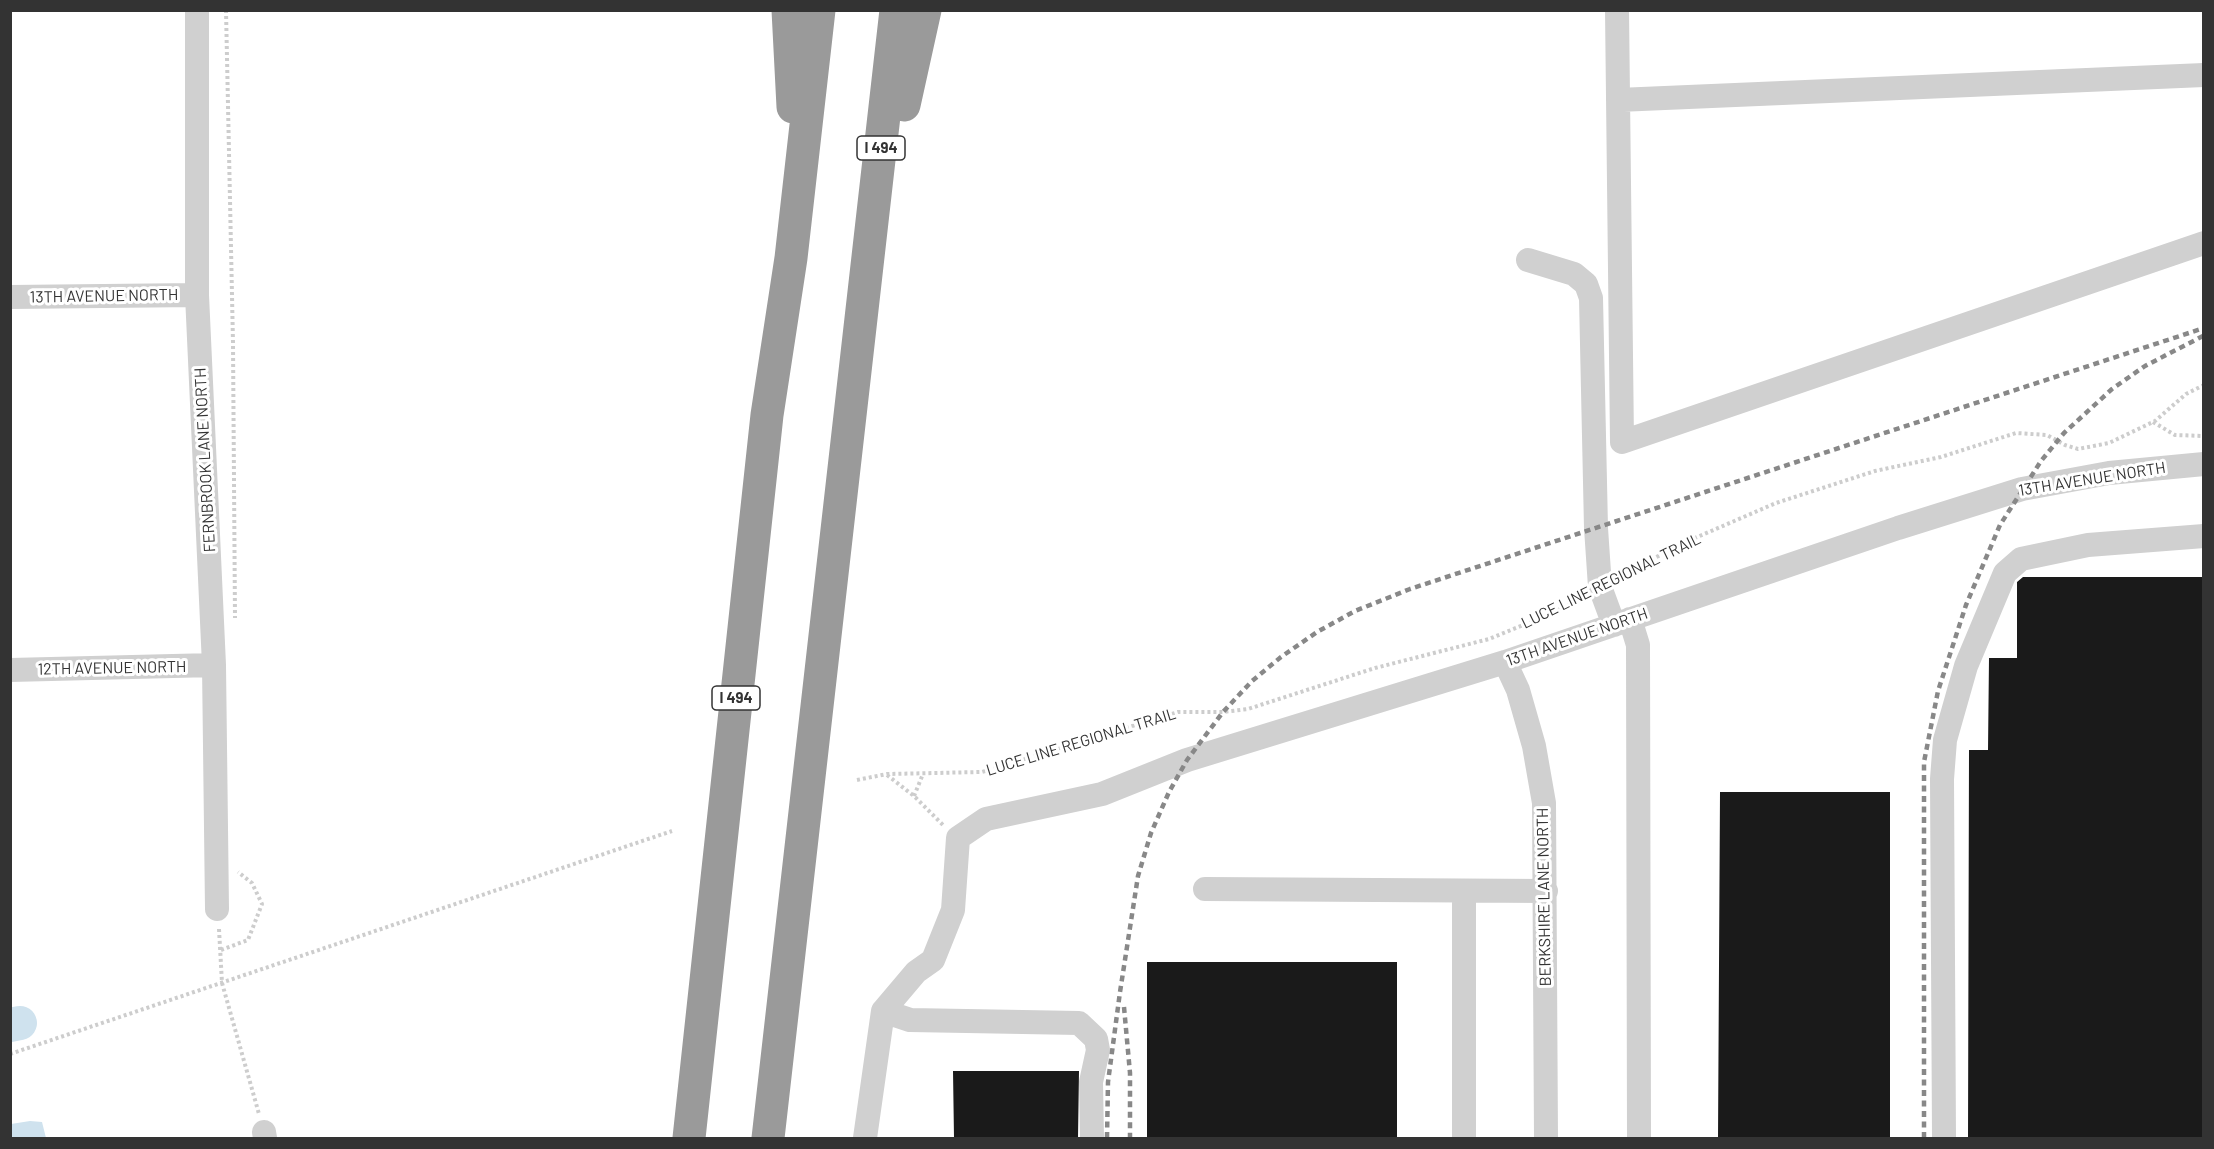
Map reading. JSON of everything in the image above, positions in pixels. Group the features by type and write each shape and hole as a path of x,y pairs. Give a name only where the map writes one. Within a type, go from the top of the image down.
{"highway":[{"path":"788,10 788,50 800,178"},
{"name":"I 494","path":"688,1138 766,415 800,178 819,10"},
{"name":"I 494","path":"768,1138 896,10"},
{"path":"865,286 925,10"}],"street":[{"name":"FERNBROOK LANE NORTH","path":"197,10 197,295 214,665 217,909"},
{"path":"1617,10 1622,442 2204,243"},
{"path":"1618,99 2204,75"},
{"path":"1528,260 1574,274 1586,284 1591,298 1596,528 1600,587 1638,645 1639,1138"},
{"name":"13TH AVENUE NORTH","path":"10,297 197,295"},
{"name":"13TH AVENUE NORTH","path":"958,838 986,819 1102,794 1187,760 1505,662 1898,528 2022,489 2109,473 2204,464"},
{"path":"1944,1138 1942,779 1945,740 1966,666 2005,573 2021,559 2088,545 2204,536"},
{"name":"BERKSHIRE LANE NORTH","path":"1505,662 1518,690 1544,803 1546,1138"},
{"name":"12TH AVENUE NORTH","path":"10,670 214,665"},
{"path":"865,1138 883,1011 916,972 933,960 953,910 958,838"},
{"path":"1204,890 1546,891"},
{"path":"1464,891 1464,1138"},
{"path":"883,1011 910,1020 1079,1023 1096,1039 1098,1050 1091,1082 1092,1138"}],"path":[{"path":"226,10 233,331 235,625"},
{"name":"LUCE LINE REGIONAL TRAIL","path":"857,780 887,774 982,772 1178,712 1223,712 1248,709 1375,668 1489,639 1555,612 1641,564 1776,503 1845,479 1941,456 2016,433 2038,433 2070,447 2088,448 2119,440 2152,422 2186,394 2204,385"},
{"path":"2152,422 2175,435 2204,436"},
{"path":"887,774 958,838"},
{"path":"914,796 924,774"},
{"path":"10,1054 672,831"},
{"path":"221,951 248,940 261,904 252,884 230,866"},
{"path":"217,909 222,983 264,1135"}],"water":[{"path":"42,1122 46,1138 11,1138 11,1124"}],"building":[{"path":"2023,577 2204,577 2204,1138 1968,1138 1969,750 1988,750 1989,658 2017,658 2017,582"},
{"path":"1720,792 1890,792 1890,1138 1718,1138"},
{"path":"1147,962 1397,962 1397,1138 1147,1138"},
{"path":"953,1071 1079,1071 1078,1138 954,1138"}],"waterway":[{"path":"10,1025 20,1023"}],"railway":[{"path":"1107,1138 1108,1082 1120,992 1138,876 1151,833 1169,792 1187,760 1223,712 1252,681 1281,657 1317,632 1355,611 1410,589 2204,328"},
{"path":"1924,1138 1924,762 1938,691 1966,605 2000,525 2041,461 2064,433 2112,389 2145,366 2203,336"},
{"path":"1124,1007 1130,1073 1130,1138"}]}
